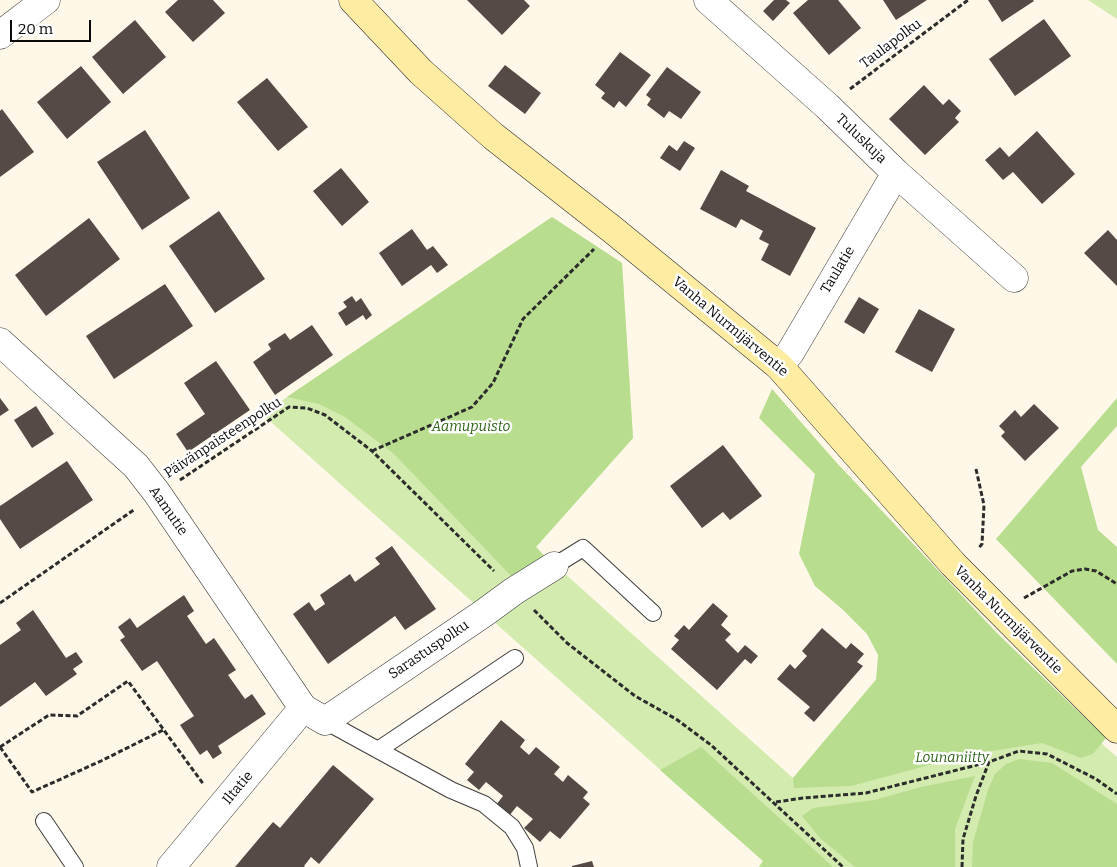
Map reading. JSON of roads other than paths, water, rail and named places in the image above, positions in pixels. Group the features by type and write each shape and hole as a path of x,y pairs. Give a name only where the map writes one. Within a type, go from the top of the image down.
{"street":[{"path":"0,35 46,0"},
{"name":"Vanha Nurmijärventie","path":"353,0 421,72 493,136 614,230 779,366 960,571 1117,729"},
{"name":"Tuluskuja","path":"708,0 827,106 896,173 1014,278"},
{"name":"Taulatie","path":"779,366 790,353 896,173"},
{"name":"Aamutie","path":"0,342 136,466 314,714"},
{"name":"Sarastuspolku","path":"314,714 484,613 514,591 554,566"},
{"name":"Iltatie","path":"171,867 226,802 314,714"}],"lane":[{"path":"554,566 582,548 653,613"},
{"path":"378,750 515,658"},
{"path":"314,714 451,790 484,804 512,827 525,848 529,867"},
{"path":"44,821 75,867"}],"park label":[{"name":"Aamupuisto","path":"471,427"},
{"name":"Lounaniitty","path":"952,758"}]}
